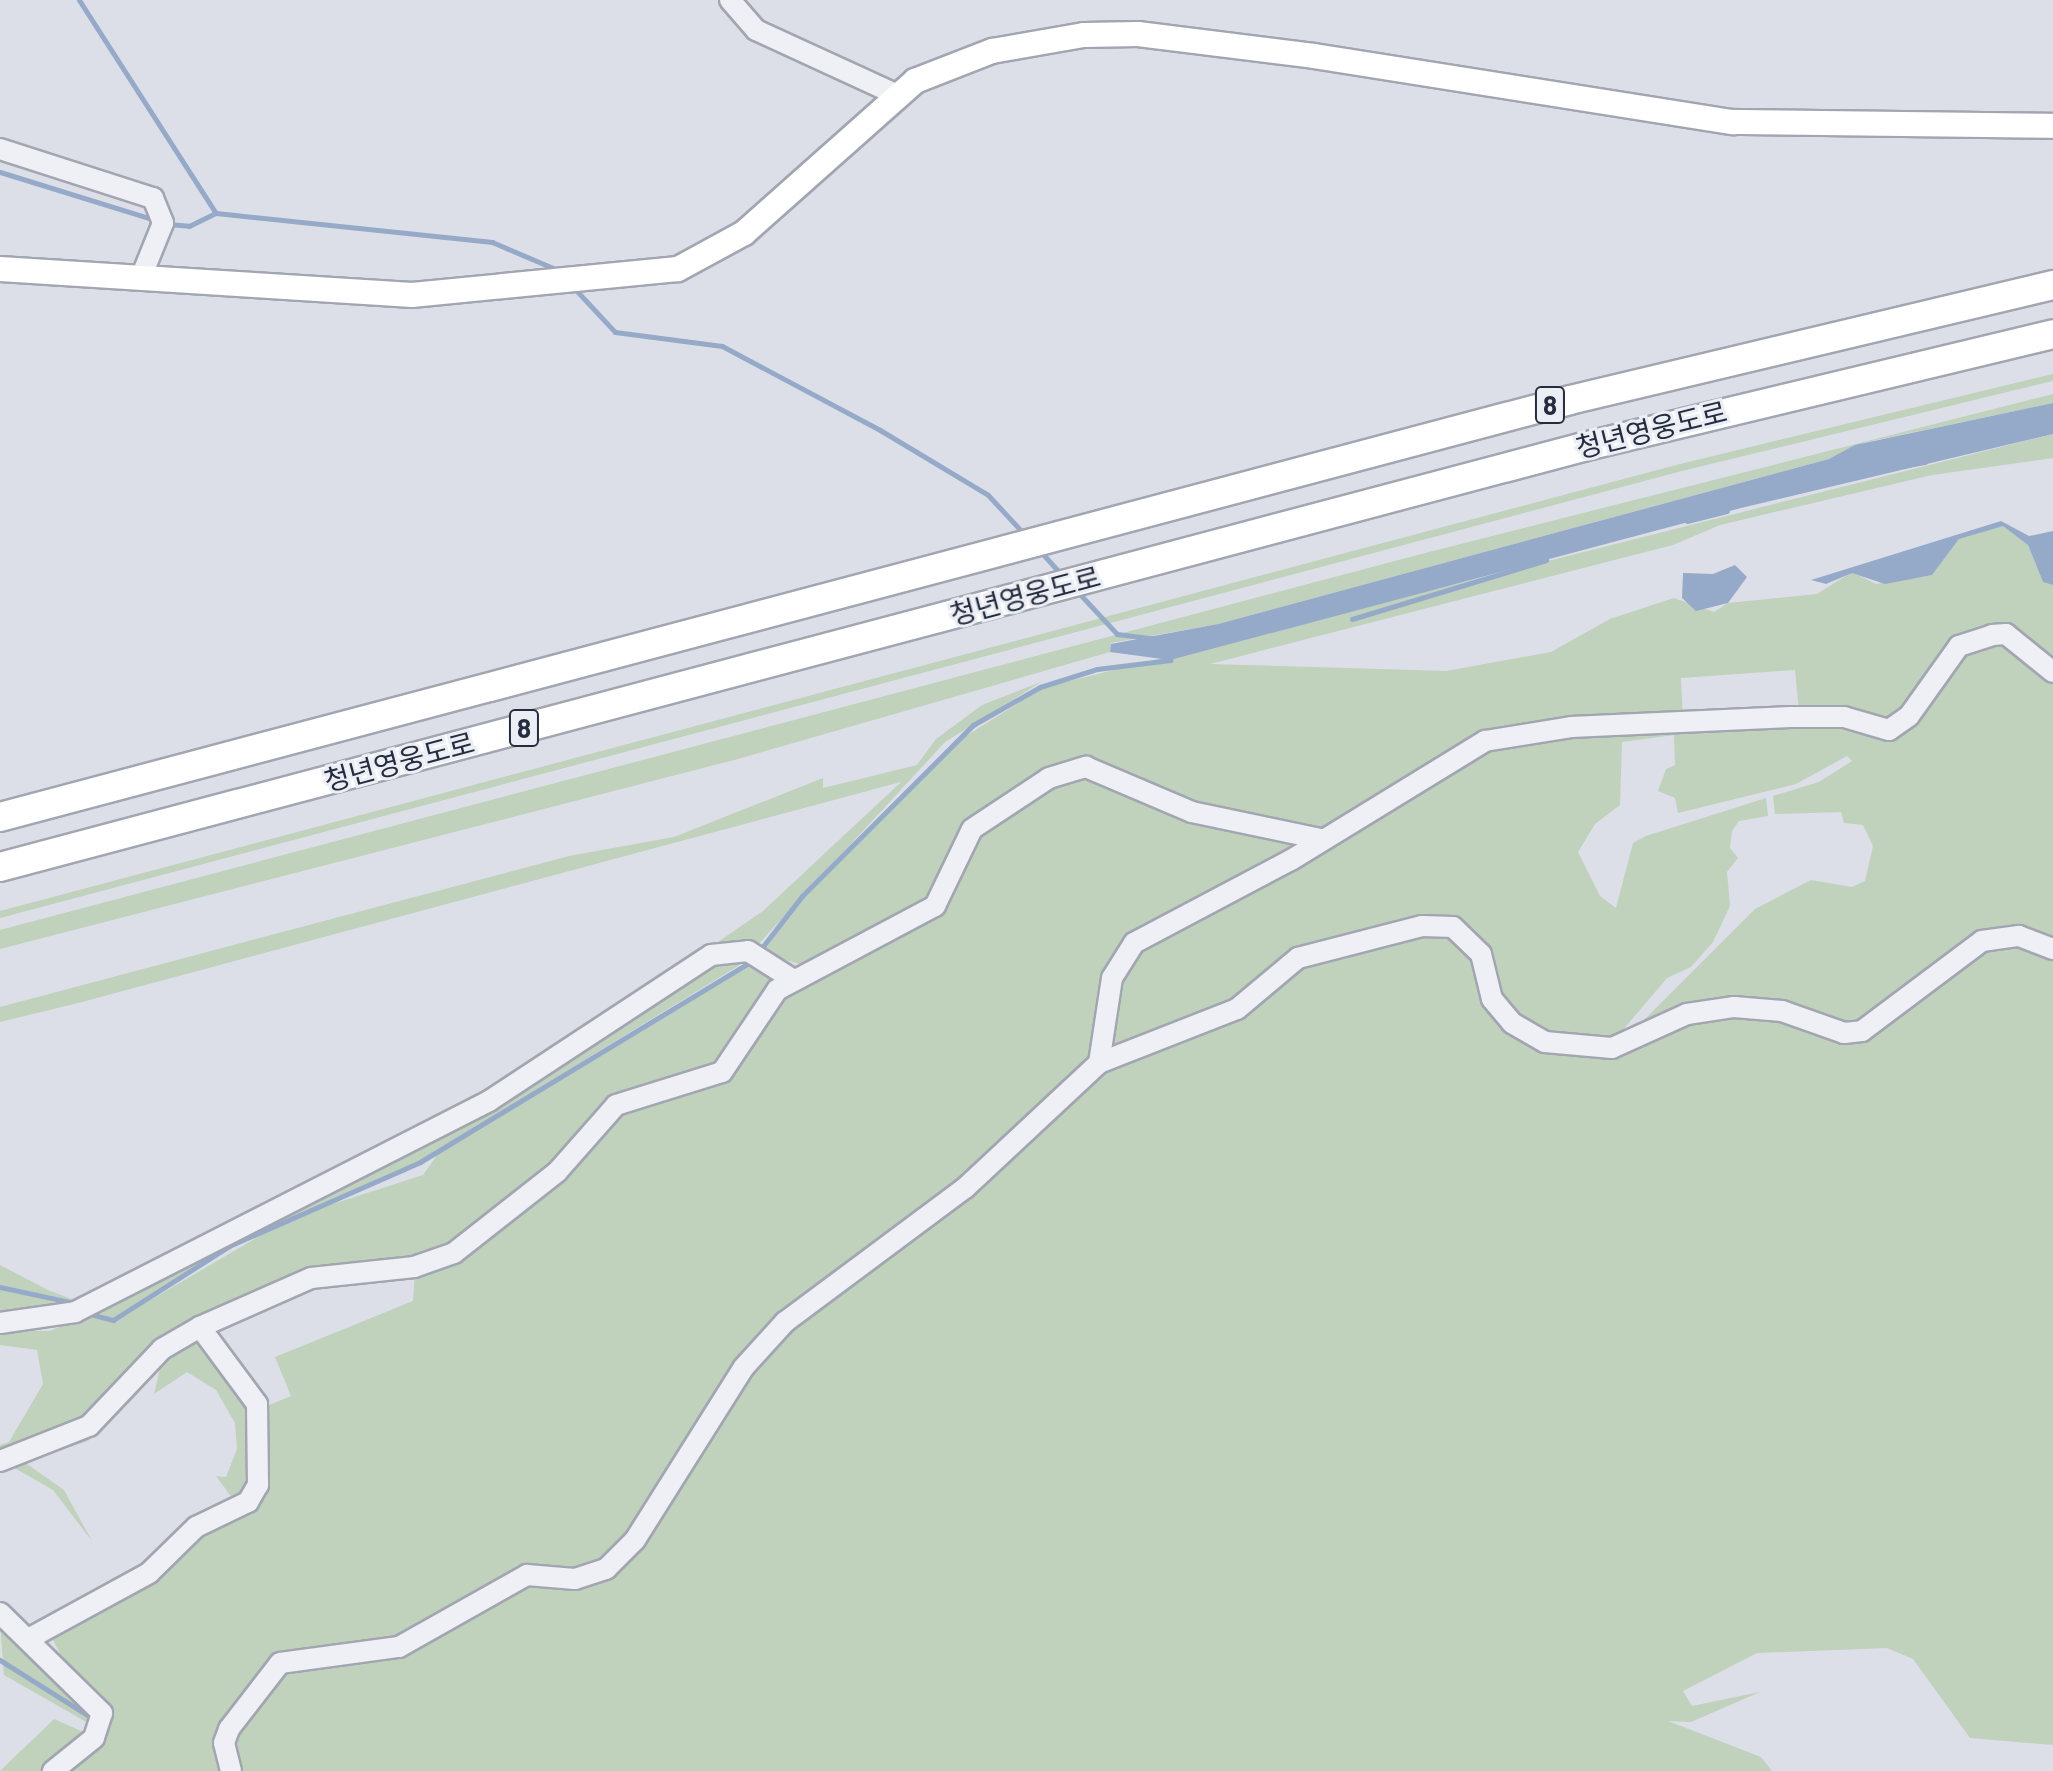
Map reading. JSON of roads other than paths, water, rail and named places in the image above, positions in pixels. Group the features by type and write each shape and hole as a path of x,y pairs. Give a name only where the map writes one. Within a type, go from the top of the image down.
{"highway":[{"name":"청년영웅도로","path":"0,817 1697,367 2053,285"},
{"name":"청년영웅도로","path":"0,867 1722,411 2053,334"}],"main road":[{"path":"0,269 368,295 550,285 678,269 722,250 895,94 992,51 1129,34 1733,122 2053,126"}],"street":[{"path":"730,0 756,30 895,94"},
{"path":"0,149 153,198 163,223 140,280"},
{"path":"1099,1063 1112,978 1134,943 1509,733 1791,717 1844,717 1889,730 1909,716 1959,646 1992,635 2006,634 2053,672"},
{"path":"0,1461 89,1426 162,1349 200,1327 334,1271 414,1267 454,1253 557,1172 616,1105 722,1072 792,979 935,906 972,829 1012,795 1086,767 1192,812 1320,839"},
{"path":"231,1771 224,1743 229,1729 280,1663 399,1647 527,1575 575,1579 606,1569 635,1540 744,1367 785,1322 965,1188 1099,1063 1237,1009 1298,958 1422,926 1453,927 1473,944 1498,1010 1528,1035 1589,1048 1612,1048 1687,1014 1734,1007 1782,1011 1844,1033 1862,1031 1982,941 2019,936 2053,949"},
{"path":"0,1323 75,1312 489,1101 711,955 748,951 792,979"},
{"path":"30,1638 149,1573 196,1527 248,1502 258,1485 257,1404 200,1327"},
{"path":"0,1613 30,1638 102,1713 94,1738 53,1771"}],"water":[{"path":"2053,403 2053,434 1741,508 1170,660 1110,652 1111,644 1218,624 1829,459 1855,445"},
{"path":"2001,521 2029,536 2053,531 2053,585 2043,582 2028,545 2003,526 1959,539 1932,575 1885,584 1852,573 1826,584 1811,580"},
{"path":"1735,565 1747,577 1728,603 1696,611 1682,598 1683,573 1713,574"}],"waterway":[{"path":"79,0 216,213 492,242 560,271"},
{"path":"0,172 155,220"},
{"path":"168,224 189,226 216,213"},
{"path":"574,288 615,332 722,346 880,430 988,495 1026,536"},
{"path":"1900,466 1925,462"},
{"path":"1687,521 1727,511"},
{"path":"1041,552 1061,574"},
{"path":"1352,619 1546,560"},
{"path":"1076,590 1117,634 1151,638"},
{"path":"760,950 802,896 973,725 1040,687 1097,669 1170,660"},
{"path":"94,1315 113,1320 229,1246 420,1162 747,964"},
{"path":"0,1287 70,1302"},
{"path":"0,1660 92,1718"}]}
